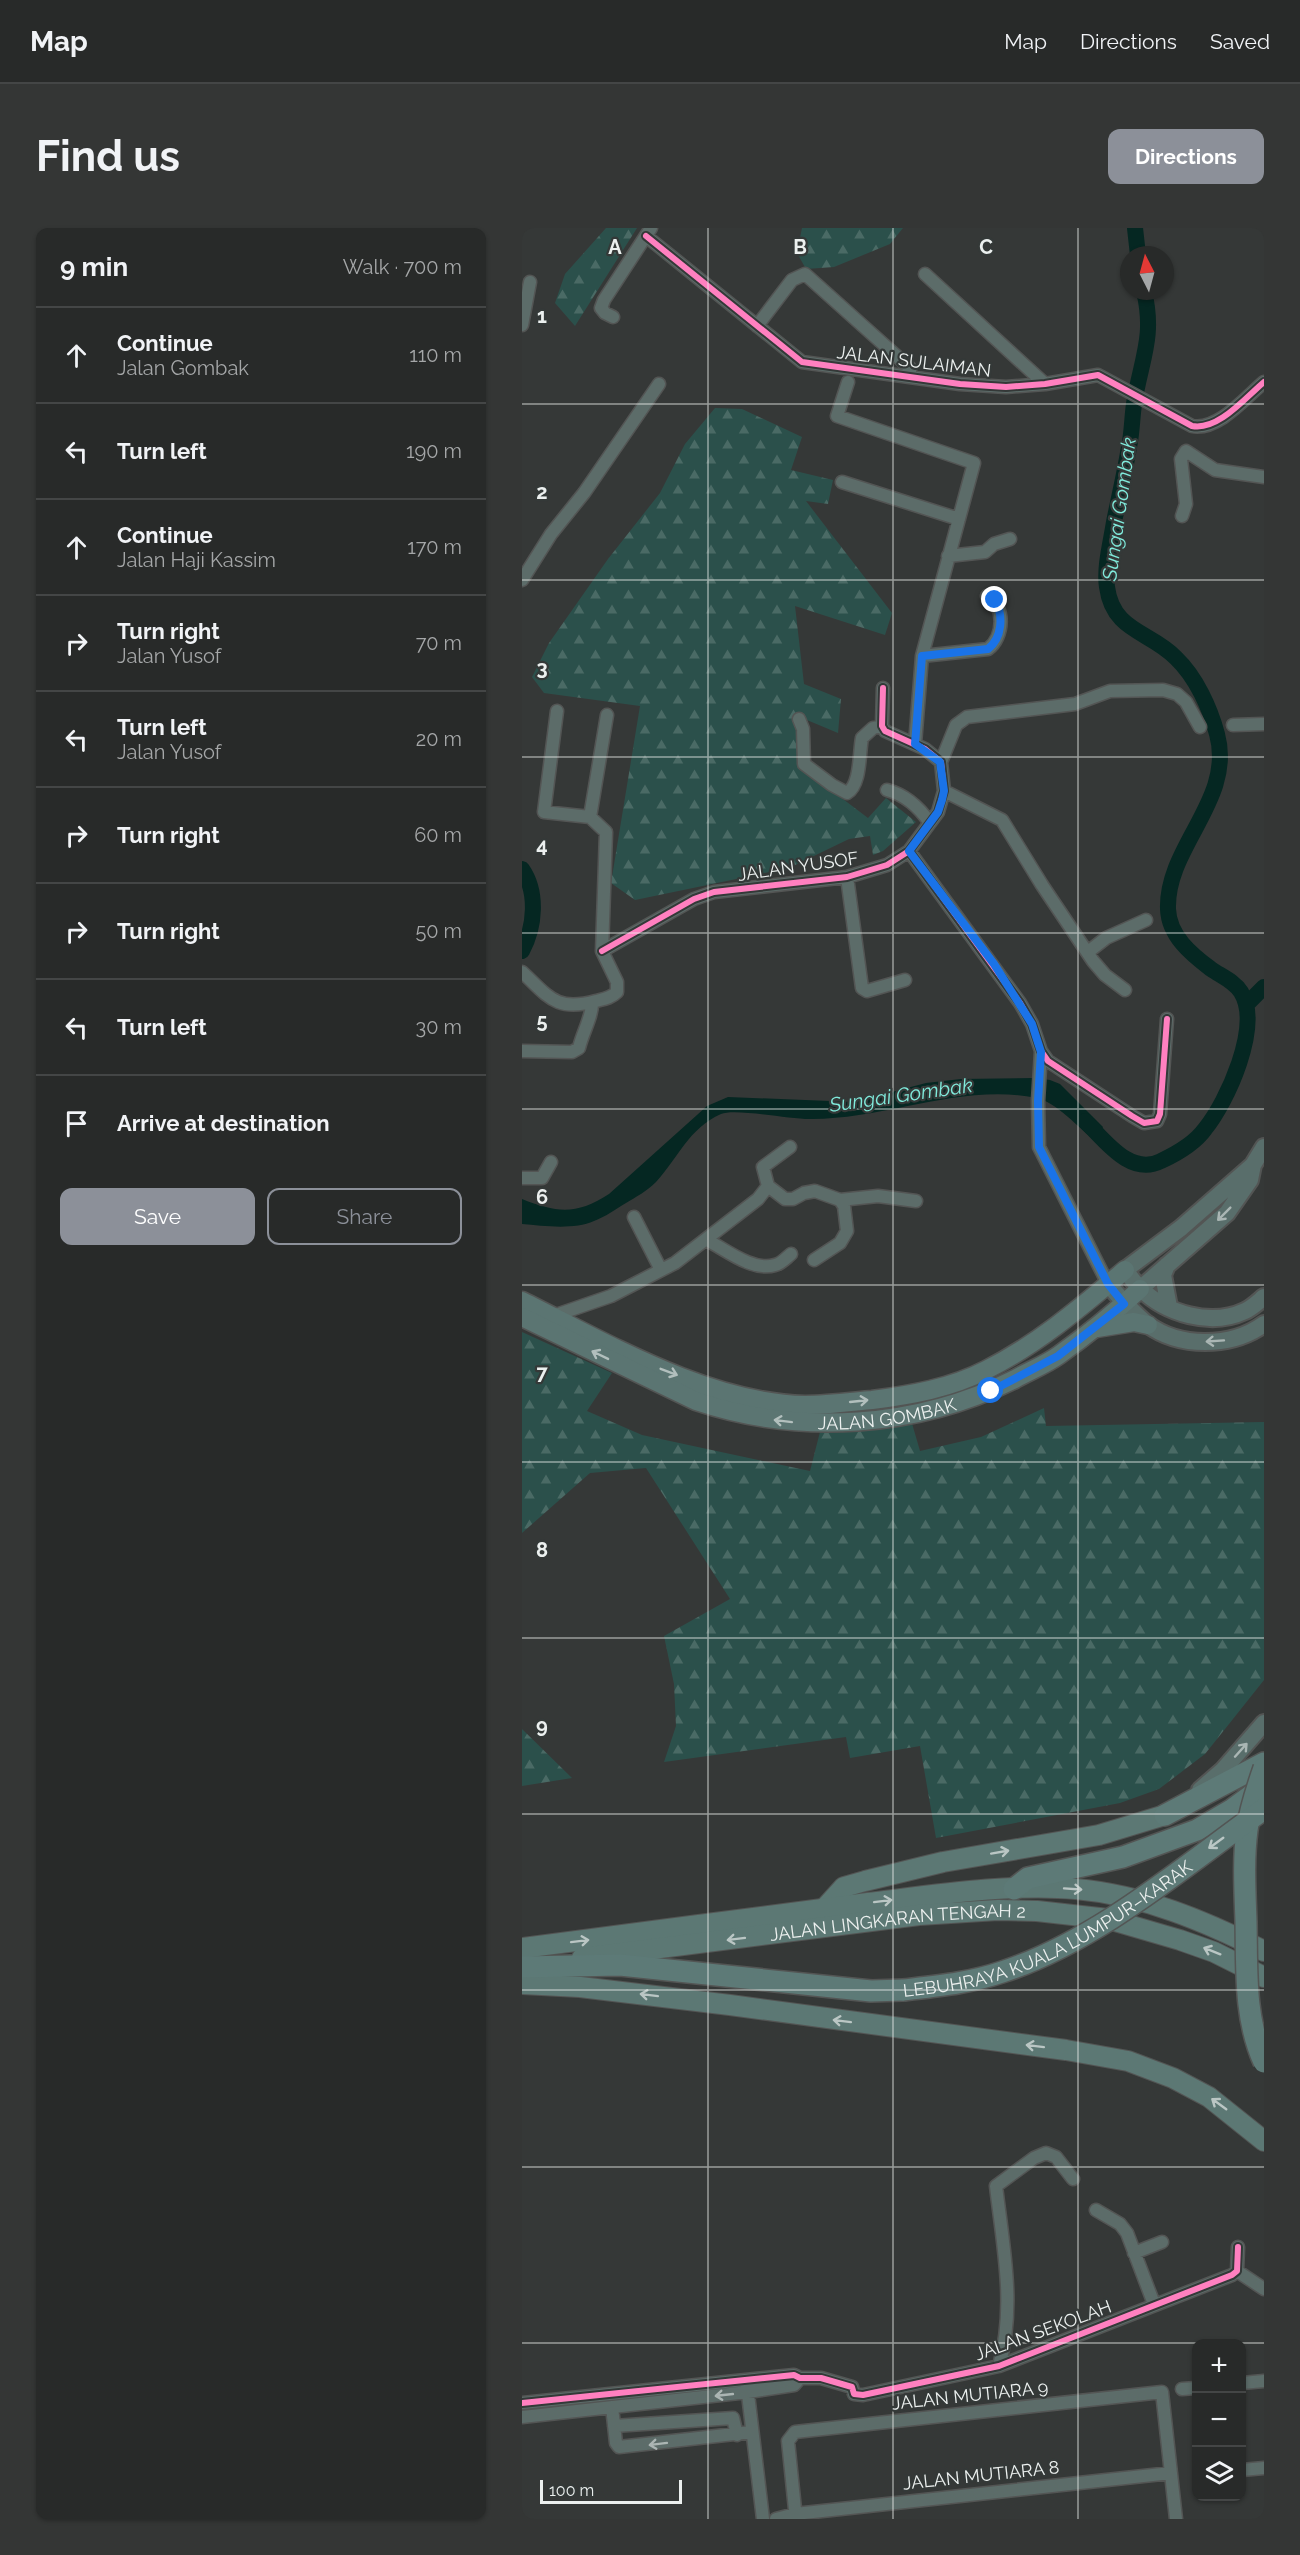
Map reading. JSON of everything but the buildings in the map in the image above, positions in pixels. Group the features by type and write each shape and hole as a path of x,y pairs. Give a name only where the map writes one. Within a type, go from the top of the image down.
{"highway":[{"path":"825,1908 844,1887 865,1881 943,1862 1099,1835 1165,1815 1264,1763"},
{"path":"1264,1767 1247,1830 1245,1884 1251,2023 1256,2044 1264,2062"},
{"name":"LEBUHRAYA KUALA LUMPUR–KARAK","path":"1014,1889 1028,1878 1123,1857 1197,1830 1233,1809 1264,1786"},
{"name":"LEBUHRAYA KUALA LUMPUR–KARAK","path":"522,1966 620,1965 871,1991 903,1990 961,1983 1001,1973 1055,1951 1101,1926 1264,1809"},
{"name":"JALAN LINGKARAN TENGAH 2","path":"522,1948 825,1908 1014,1889 1076,1889 1115,1895 1162,1907 1213,1925 1264,1951"},
{"name":"JALAN LINGKARAN TENGAH 2","path":"522,1966 919,1915 998,1910 1037,1911 1108,1919 1214,1952 1264,1977"},
{"path":"522,1984 579,1987 730,2005 1066,2050 1128,2061 1173,2078 1202,2093 1240,2120 1264,2141"}],"main road":[{"name":"JALAN GOMBAK","path":"522,1304 553,1316 649,1364 703,1385 768,1401 804,1405 830,1404 910,1395 983,1372 1044,1336 1181,1228 1253,1165 1264,1147"},
{"name":"JALAN GOMBAK","path":"522,1304 696,1401 723,1410 801,1423 837,1424 914,1414 946,1407 991,1391 1058,1356 1124,1304 1227,1213 1250,1180 1253,1165"},
{"path":"1167,1266 1163,1275 1169,1307"},
{"path":"1125,1270 1140,1289 1190,1317 1208,1318 1245,1311 1264,1297"},
{"path":"1108,1284 1124,1304 1148,1325"},
{"path":"1092,1329 1117,1323 1134,1322 1148,1325 1178,1339 1217,1342 1242,1337 1264,1324"},
{"path":"1165,1815 1201,1790 1223,1770 1264,1723"}],"street":[{"path":"613,317 604,313 602,308 604,300 649,232"},
{"name":"JALAN SULAIMAN","path":"649,232 802,362 983,386 1045,384 1098,375 1192,426 1203,428 1213,424 1264,382"},
{"path":"757,326 792,280 804,274 910,368 910,376"},
{"path":"925,274 1045,384"},
{"path":"522,325 530,282"},
{"path":"848,382 837,416 974,464 922,656 915,744"},
{"path":"522,580 551,534 584,493 659,384"},
{"path":"1182,516 1186,504 1181,459 1186,452 1215,470 1264,477"},
{"path":"842,482 959,519"},
{"path":"948,556 985,552 994,544 1010,539"},
{"path":"922,656 988,649 995,644 1000,636 998,606 995,600 987,596"},
{"path":"883,688 882,726 885,731 896,738 915,744 940,762 956,725 967,717 1075,704 1110,691 1163,690 1177,694 1186,702 1200,727"},
{"path":"522,972 558,1004 568,1006 592,1002 612,996 617,992 617,982 602,951 606,832 590,817 544,812 557,711"},
{"path":"590,817 607,715"},
{"path":"799,719 803,729 802,759 804,764 847,793 852,790 857,779 862,738 873,728 882,726"},
{"path":"1233,725 1264,724"},
{"name":"JALAN YUSOF","path":"602,951 694,899 714,892 847,877 887,865 909,851 938,812 944,791 940,762"},
{"path":"887,790 899,793 913,803 930,823"},
{"path":"944,791 1002,820 1042,885 1088,952 1105,975 1125,990"},
{"path":"909,851 1020,1003 1032,1024 1041,1052 1038,1101 1039,1147 1108,1284"},
{"path":"847,877 862,988 867,991 905,980"},
{"path":"1088,952 1106,938 1146,920"},
{"path":"522,1051 572,1052 579,1048 584,1028 593,1010 592,1002"},
{"path":"1041,1052 1048,1061 1078,1083 1144,1123 1151,1123 1157,1121 1160,1114 1167,1019"},
{"path":"790,1148 764,1167 768,1186 785,1199 793,1199 804,1193 815,1191 840,1200 878,1196 916,1202"},
{"path":"522,1178 542,1178 551,1162"},
{"path":"553,1316 611,1296 661,1270 707,1240 738,1212 758,1199 768,1186"},
{"path":"814,1260 840,1243 847,1232 844,1206 840,1200"},
{"path":"634,1217 661,1270"},
{"path":"707,1240 751,1264 762,1267 777,1265 791,1254"},
{"path":"999,2366 1009,2319 1008,2283 996,2186 1034,2158 1046,2153 1056,2157 1073,2179"},
{"path":"1096,2210 1120,2224 1126,2233 1154,2304"},
{"path":"1134,2253 1162,2242"},
{"path":"1238,2247 1237,2271 1264,2289"},
{"name":"JALAN SEKOLAH","path":"522,2403 746,2378 794,2375 800,2378 832,2381 852,2387 854,2394 863,2395 999,2366 1237,2271"},
{"path":"746,2378 762,2516"},
{"path":"522,2417 748,2392 794,2385 800,2378"},
{"path":"1246,2383 1264,2381"},
{"path":"1182,2389 1192,2388"},
{"name":"JALAN MUTIARA 9","path":"796,2516 788,2441 795,2432 1162,2392 1171,2473"},
{"path":"538,2401 539,2415"},
{"path":"612,2407 616,2443 619,2447 752,2432"},
{"path":"614,2426 733,2418 737,2435"},
{"path":"1246,2470 1264,2468"},
{"path":"1171,2473 1176,2519"},
{"name":"JALAN MUTIARA 8","path":"776,2519 1171,2473"},
{"name":"JALAN MUTIARA 8","path":"762,2516 796,2516"}],"green space":[{"path":"606,228 637,228 575,326 555,303 565,274"},
{"path":"802,228 903,228 890,244 834,267 806,269 797,253"},
{"path":"715,408 742,409 802,437 791,470 833,480 828,504 806,501 892,613 885,635 795,606 804,684 841,699 838,733 795,715 798,765 868,818 886,798 916,822 883,851 873,855 870,836 849,839 789,868 635,900 611,883 640,706 544,693 532,677 549,643 608,559 660,493 685,444"},
{"path":"522,1332 612,1373 587,1411 642,1435 810,1471 821,1428 911,1420 920,1451 981,1437 1044,1408 1046,1426 1264,1422 1264,1680 1205,1754 1159,1789 1120,1803 936,1838 920,1746 850,1758 846,1737 664,1762 676,1726 674,1684 664,1636 730,1599 646,1468 590,1473 522,1533"},
{"path":"522,1729 572,1778 522,1786"}],"water":[{"name":"Sungai Gombak","path":"1035,1078 1060,1084 1103,1127 1095,1141 1052,1105 1037,1098 1009,1095 952,1098 869,1114 812,1119 751,1113 721,1114 692,1135 653,1185 602,1217 577,1226 522,1224 522,1199 546,1207 567,1210 577,1209 598,1201 609,1194 707,1106 728,1097 854,1102 926,1083 961,1079"}],"waterway":[{"name":"Sungai Gombak","path":"1135,228 1137,246"},
{"name":"Sungai Gombak","path":"1085,1121 1118,1154 1139,1164 1150,1165 1179,1151 1201,1134 1223,1101 1239,1063 1245,1043 1247,1024 1246,1007 1241,992 1182,944 1169,919 1170,886 1177,864 1209,802 1217,780 1220,758 1214,724 1190,674 1166,649 1125,622 1111,602 1107,587 1108,554 1148,336 1146,300"},
{"path":"522,869 531,888 533,910 530,931 522,951"},
{"path":"1246,1005 1264,987"}],"cycle path":[{"path":"646,236 802,362 960,384 1006,387 1045,384 1098,375 1192,426 1212,423 1231,412 1264,382"},
{"path":"602,951 694,899 714,892 847,877 887,865 909,851 938,812 944,791 941,762 925,749 885,731 882,726 883,688"},
{"path":"909,851 1020,1003 1032,1024 1041,1051 1048,1061 1144,1123 1157,1121 1160,1114 1167,1019"},
{"path":"522,2403 794,2375 800,2378 821,2378 852,2387 854,2394 863,2395 999,2366 1232,2275 1237,2271 1238,2247"}],"route":[{"path":"991,1391 1058,1356 1124,1304 1108,1284 1046,1165 1039,1147 1038,1101 1041,1052 1032,1024 994,964 909,851 938,812 944,791 940,762 915,744 922,656 988,649 995,644 1000,636 998,606 995,600"}]}
